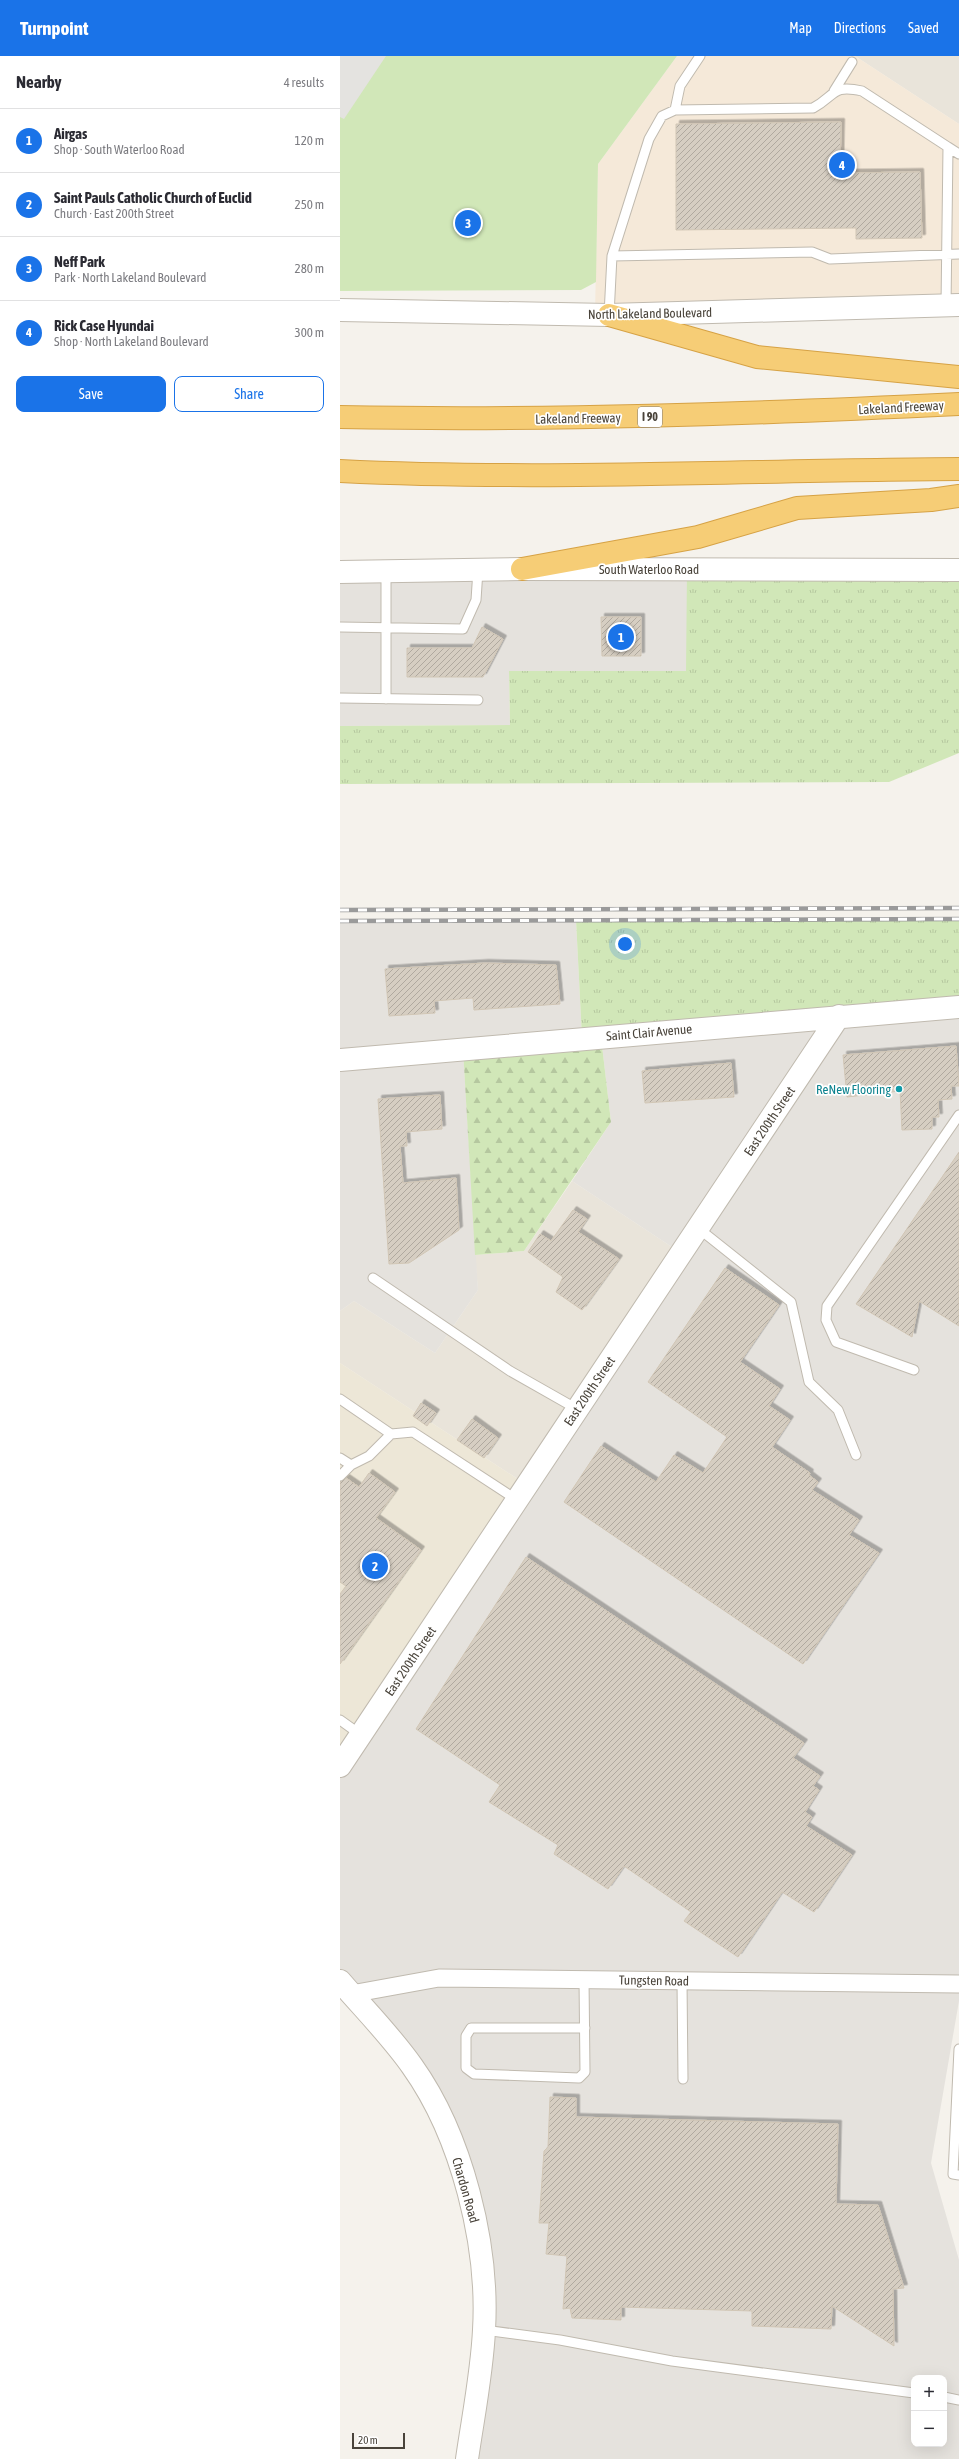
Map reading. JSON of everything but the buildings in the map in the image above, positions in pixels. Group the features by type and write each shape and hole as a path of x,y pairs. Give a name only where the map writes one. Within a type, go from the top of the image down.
{"highway":[{"path":"609,315 757,357 959,377"},
{"name":"Lakeland Freeway","path":"340,417 476,420 719,415 959,404"},
{"path":"340,471 395,474 669,476 959,469"},
{"path":"522,569 698,537 797,508 931,500 959,496"}],"street":[{"name":"North Lakeland Boulevard","path":"340,310 609,315 953,305"},
{"name":"South Waterloo Road","path":"340,572 522,569 959,570"},
{"name":"Saint Clair Avenue","path":"340,1060 839,1016 959,1007"},
{"name":"East 200th Street","path":"340,1766 839,1016"},
{"name":"Tungsten Road","path":"346,1988 439,1978 959,1984"},
{"name":"Chardon Road","path":"346,1988 412,2067 441,2118 462,2171 474,2212 483,2272 484,2330 467,2459"}],"lane":[{"path":"675,110 680,86 700,56"},
{"path":"609,315 612,256 649,139 662,116 675,110 813,108 824,102 834,91 852,62"},
{"path":"834,91 849,88 862,91 959,154"},
{"path":"948,147 947,255 953,305"},
{"path":"612,256 812,252 830,259 959,254"},
{"path":"340,627 463,629 476,600 478,570"},
{"path":"386,571 386,699"},
{"path":"340,698 478,700"},
{"path":"914,1370 836,1342 826,1320 827,1306 959,1115"},
{"path":"698,1228 792,1302 809,1382 838,1410 856,1454"},
{"path":"373,1278 510,1371 577,1409"},
{"path":"340,1398 391,1434"},
{"path":"340,1476 350,1465 369,1456 391,1434 413,1432 517,1500"},
{"path":"340,1458 350,1465"},
{"path":"340,1720 361,1734"},
{"path":"584,1980 585,2028 585,2072 579,2078 474,2074 466,2068 466,2036 471,2028 585,2028"},
{"path":"682,1980 682,2079"},
{"path":"959,2049 953,2174 959,2175"},
{"path":"484,2330 560,2340 672,2361 911,2393"},
{"path":"947,2398 959,2400"}],"shaded area":[{"path":"340,56 386,56 344,119 340,117"},
{"path":"677,56 855,56 959,124 959,305 595,314 598,164"},
{"path":"855,56 959,56 959,124"},
{"path":"687,569 687,671 509,671 510,725 340,726 340,572"},
{"path":"576,920 582,1038 463,1049 478,1290 435,1353 354,1301 340,1311 340,921"},
{"path":"959,1007 959,2001 931,2163 959,2260 959,2459 467,2459 483,2272 441,2118 340,1981 340,1766 681,1253 572,1181 611,1122 601,1037"},
{"path":"572,1181 681,1253 527,1485 340,1363 340,1311 354,1301 435,1353 478,1290 475,1255 524,1251"},
{"path":"340,1363 527,1485 340,1766"}],"green space":[{"path":"340,56 677,56 598,164 596,282 581,290 340,291"},
{"path":"687,569 959,570 959,753 889,782 340,784 340,726 510,725 509,671 686,671"},
{"path":"959,919 959,1007 582,1038 576,920"},
{"path":"601,1037 611,1122 524,1251 475,1255 463,1049"}],"railway":[{"path":"340,910 959,908"},
{"path":"340,921 959,919"}],"place":[{"name":"Rick Case Hyundai","path":"842,165"},
{"name":"Neff Park","path":"468,223"},
{"name":"Airgas","path":"621,637"},
{"name":"ReNew Flooring","path":"899,1089"},
{"name":"Saint Pauls Catholic Church of Euclid","path":"375,1566"}]}
